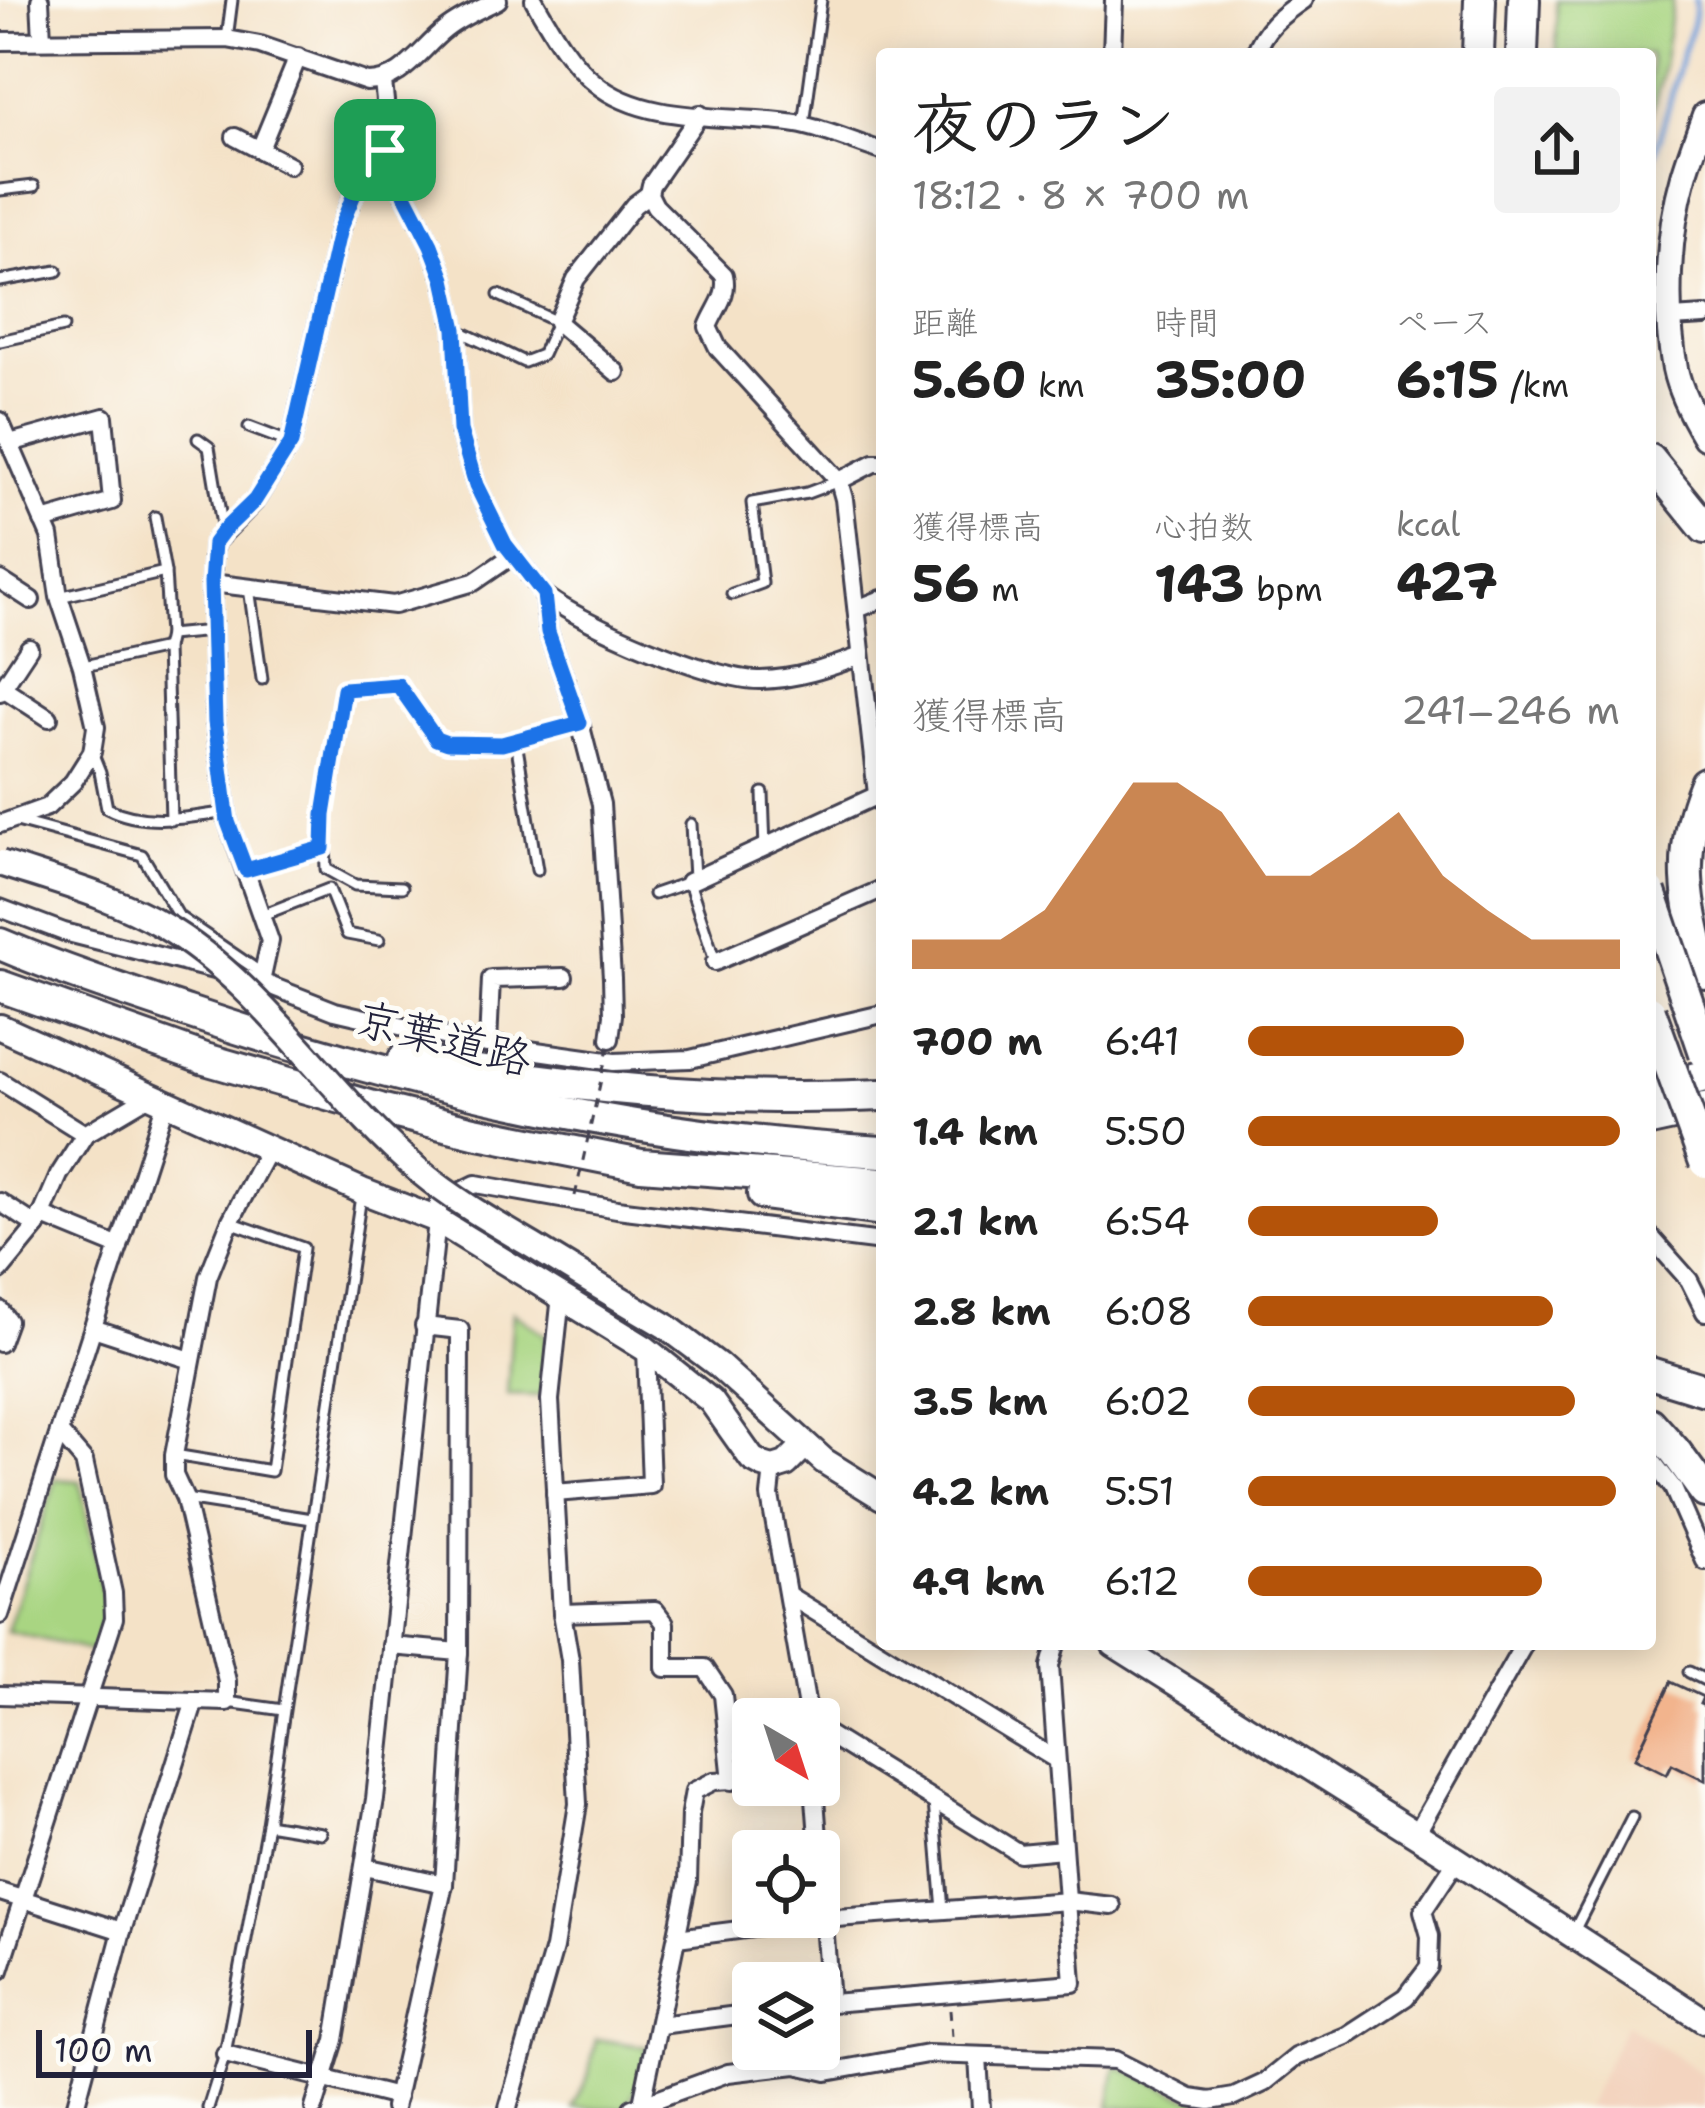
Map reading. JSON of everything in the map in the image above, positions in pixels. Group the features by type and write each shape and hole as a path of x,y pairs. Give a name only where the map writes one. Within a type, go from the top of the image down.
{"highway":[{"path":"1478,48 1480,0"},
{"path":"1523,48 1524,0"},
{"path":"1659,472 1705,528"},
{"path":"1705,783 1686,848 1693,929 1705,973"},
{"path":"1656,910 1705,1053"},
{"name":"京葉道路","path":"0,944 216,1022 455,1091 772,1143 876,1152"},
{"name":"京葉道路","path":"0,986 205,1059 474,1132 641,1165 876,1183"},
{"path":"1656,1014 1705,1010"},
{"path":"216,1022 446,1067 610,1090 753,1097 876,1095"},
{"path":"1656,1030 1705,1162"},
{"path":"1656,1088 1705,1076"},
{"path":"1656,1119 1705,1108"},
{"path":"641,1165 757,1193 876,1209"},
{"path":"1656,1375 1705,1390"},
{"path":"1656,1430 1705,1492"}],"street":[{"path":"40,0 42,39"},
{"path":"0,40 227,38 367,82 382,82 398,74 448,27 498,0"},
{"path":"534,0 592,81 629,103 804,126 876,150"},
{"path":"1112,48 1114,0"},
{"path":"1257,48 1276,19 1303,0"},
{"path":"260,149 298,57"},
{"path":"262,978 270,941 227,812 215,722 214,543 255,500 291,443 340,228 379,134 385,100 382,82"},
{"path":"700,114 649,194 655,206 724,275 724,297 708,327 718,348 839,481 861,656 875,700"},
{"path":"1705,115 1683,178 1669,282 1676,372 1696,404 1705,437"},
{"path":"379,134 444,279 455,329 460,430 476,485 512,556 544,594 556,605 637,644 735,677 756,681 814,674 861,656"},
{"path":"235,137 289,165"},
{"path":"616,372 557,322 576,279 634,205 649,194"},
{"path":"1671,317 1705,316"},
{"path":"10,443 104,417 112,501 43,521"},
{"path":"0,421 50,536 59,597 96,727 92,752 73,782 47,807 4,822"},
{"path":"839,481 876,463"},
{"path":"211,583 394,605 474,582 512,556"},
{"path":"0,580 31,599"},
{"path":"544,594 548,632 580,723 601,804 612,978 610,1039"},
{"path":"857,609 876,601"},
{"path":"29,648 1,689 49,718"},
{"path":"692,881 876,800"},
{"path":"0,863 162,925 247,992 418,1170 462,1204 666,1326 718,1365 824,1461 876,1493"},
{"path":"715,962 876,892"},
{"path":"0,908 64,932 262,978 334,1011 460,1040 614,1062 690,1058 876,1015"},
{"path":"488,1044 490,979 564,976"},
{"path":"0,1027 362,1191 435,1219 646,1349 711,1401 752,1460 772,1468 785,1464 805,1445"},
{"path":"0,1081 86,1134"},
{"path":"0,1270 39,1220 59,1175 86,1134 158,1098"},
{"path":"0,1615 119,1247 158,1098"},
{"path":"0,1695 227,1702 227,1681 185,1498 173,1475 174,1455 208,1277 230,1222 269,1148"},
{"path":"314,2108 335,2040 375,1799 439,1202 476,1184 617,1208 876,1241"},
{"path":"0,1202 119,1247"},
{"path":"1656,1243 1689,1280 1705,1312"},
{"path":"508,2108 554,1948 578,1804 550,1400 561,1295"},
{"path":"0,1310 8,1321 0,1343"},
{"path":"225,2054 395,2102 444,1884 459,1652 460,1330 424,1326"},
{"path":"93,1328 191,1360"},
{"path":"555,1493 651,1486 646,1349"},
{"path":"0,1970 114,1618 113,1593 84,1461 59,1432"},
{"path":"1656,1466 1673,1488 1705,1561"},
{"path":"772,1468 770,1496 805,1698"},
{"path":"788,1595 876,1649"},
{"path":"562,1613 655,1610 665,1623 665,1668 705,1667 722,1695 732,1781 714,1780 694,1791 688,1881 660,2025 637,2105"},
{"path":"391,1646 459,1652"},
{"path":"878,1650 1055,1759"},
{"path":"840,2002 1073,1984 1055,1759 1050,1666 1054,1650"},
{"path":"1124,1650 1705,2021"},
{"path":"1416,1834 1521,1650"},
{"path":"75,2108 122,1930 195,1701"},
{"path":"840,1742 1019,1852 1063,1849"},
{"path":"637,2105 728,2073 796,2065 827,2072 927,2054 1114,2060 1190,2098 1237,2103 1296,2056 1346,2036 1406,1997 1429,1967 1430,1936 1423,1911 1457,1860"},
{"path":"364,1867 444,1884"},
{"path":"0,1892 122,1930"},
{"path":"840,1918 1068,1901 1112,1906"},
{"path":"677,1938 732,1931"},
{"path":"660,2025 732,2015"},
{"path":"978,2057 981,2108"}],"lane":[{"path":"227,38 232,0"},
{"path":"804,126 821,0"},
{"path":"0,190 34,186"},
{"path":"0,281 57,272"},
{"path":"455,329 524,362 542,356 557,322 499,295"},
{"path":"0,341 63,327"},
{"path":"249,427 291,443"},
{"path":"198,439 209,447 223,531"},
{"path":"732,594 762,583 752,503 807,493 839,481"},
{"path":"155,517 169,634 171,820"},
{"path":"59,597 165,572"},
{"path":"249,588 262,679"},
{"path":"169,634 212,631"},
{"path":"82,666 166,648"},
{"path":"402,886 355,885 326,869 324,815 344,689 398,685 436,739 447,743 502,744 580,723"},
{"path":"516,741 537,870"},
{"path":"92,752 107,808 124,817 171,820 227,812"},
{"path":"764,793 765,849"},
{"path":"4,822 142,855 178,917 262,978"},
{"path":"691,824 692,881 715,962"},
{"path":"246,870 323,848"},
{"path":"654,894 692,881"},
{"path":"262,915 329,889 347,934 379,940"},
{"path":"208,2108 225,2054 267,1824 362,1191"},
{"path":"174,1455 272,1471 303,1248 230,1222"},
{"path":"185,1498 312,1519"},
{"path":"1689,1672 1705,1680"},
{"path":"227,1702 283,1710"},
{"path":"934,1800 943,1910"},
{"path":"1572,1935 1632,1817"},
{"path":"267,1824 321,1833"}],"path":[{"path":"575,1196 610,1039"},
{"path":"949,1993 953,2056"}],"shaded area":[{"path":"1626,2024 1705,2076 1705,2108 1585,2108"}],"green space":[{"path":"1556,0 1673,0 1656,97 1656,48 1557,48"},
{"path":"513,1312 546,1335 543,1396 507,1395"},
{"path":"56,1479 80,1481 105,1606 94,1652 7,1631"},
{"path":"596,2039 647,2047 640,2083 625,2108 573,2108 588,2077"},
{"path":"1116,2066 1214,2108 1109,2108"}],"building":[{"path":"1671,1682 1703,1697 1705,1780 1672,1764 1667,1774 1635,1758"}],"waterway":[{"path":"1656,148 1692,27 1695,0"}],"route":[{"path":"379,134 385,150 444,279 455,329 460,430 476,485 512,556 544,594 548,632 580,723 502,744 447,743 436,739 398,685 344,689 323,848 246,870 228,822 215,722 214,543 255,500 291,443 340,228 379,134"}]}
